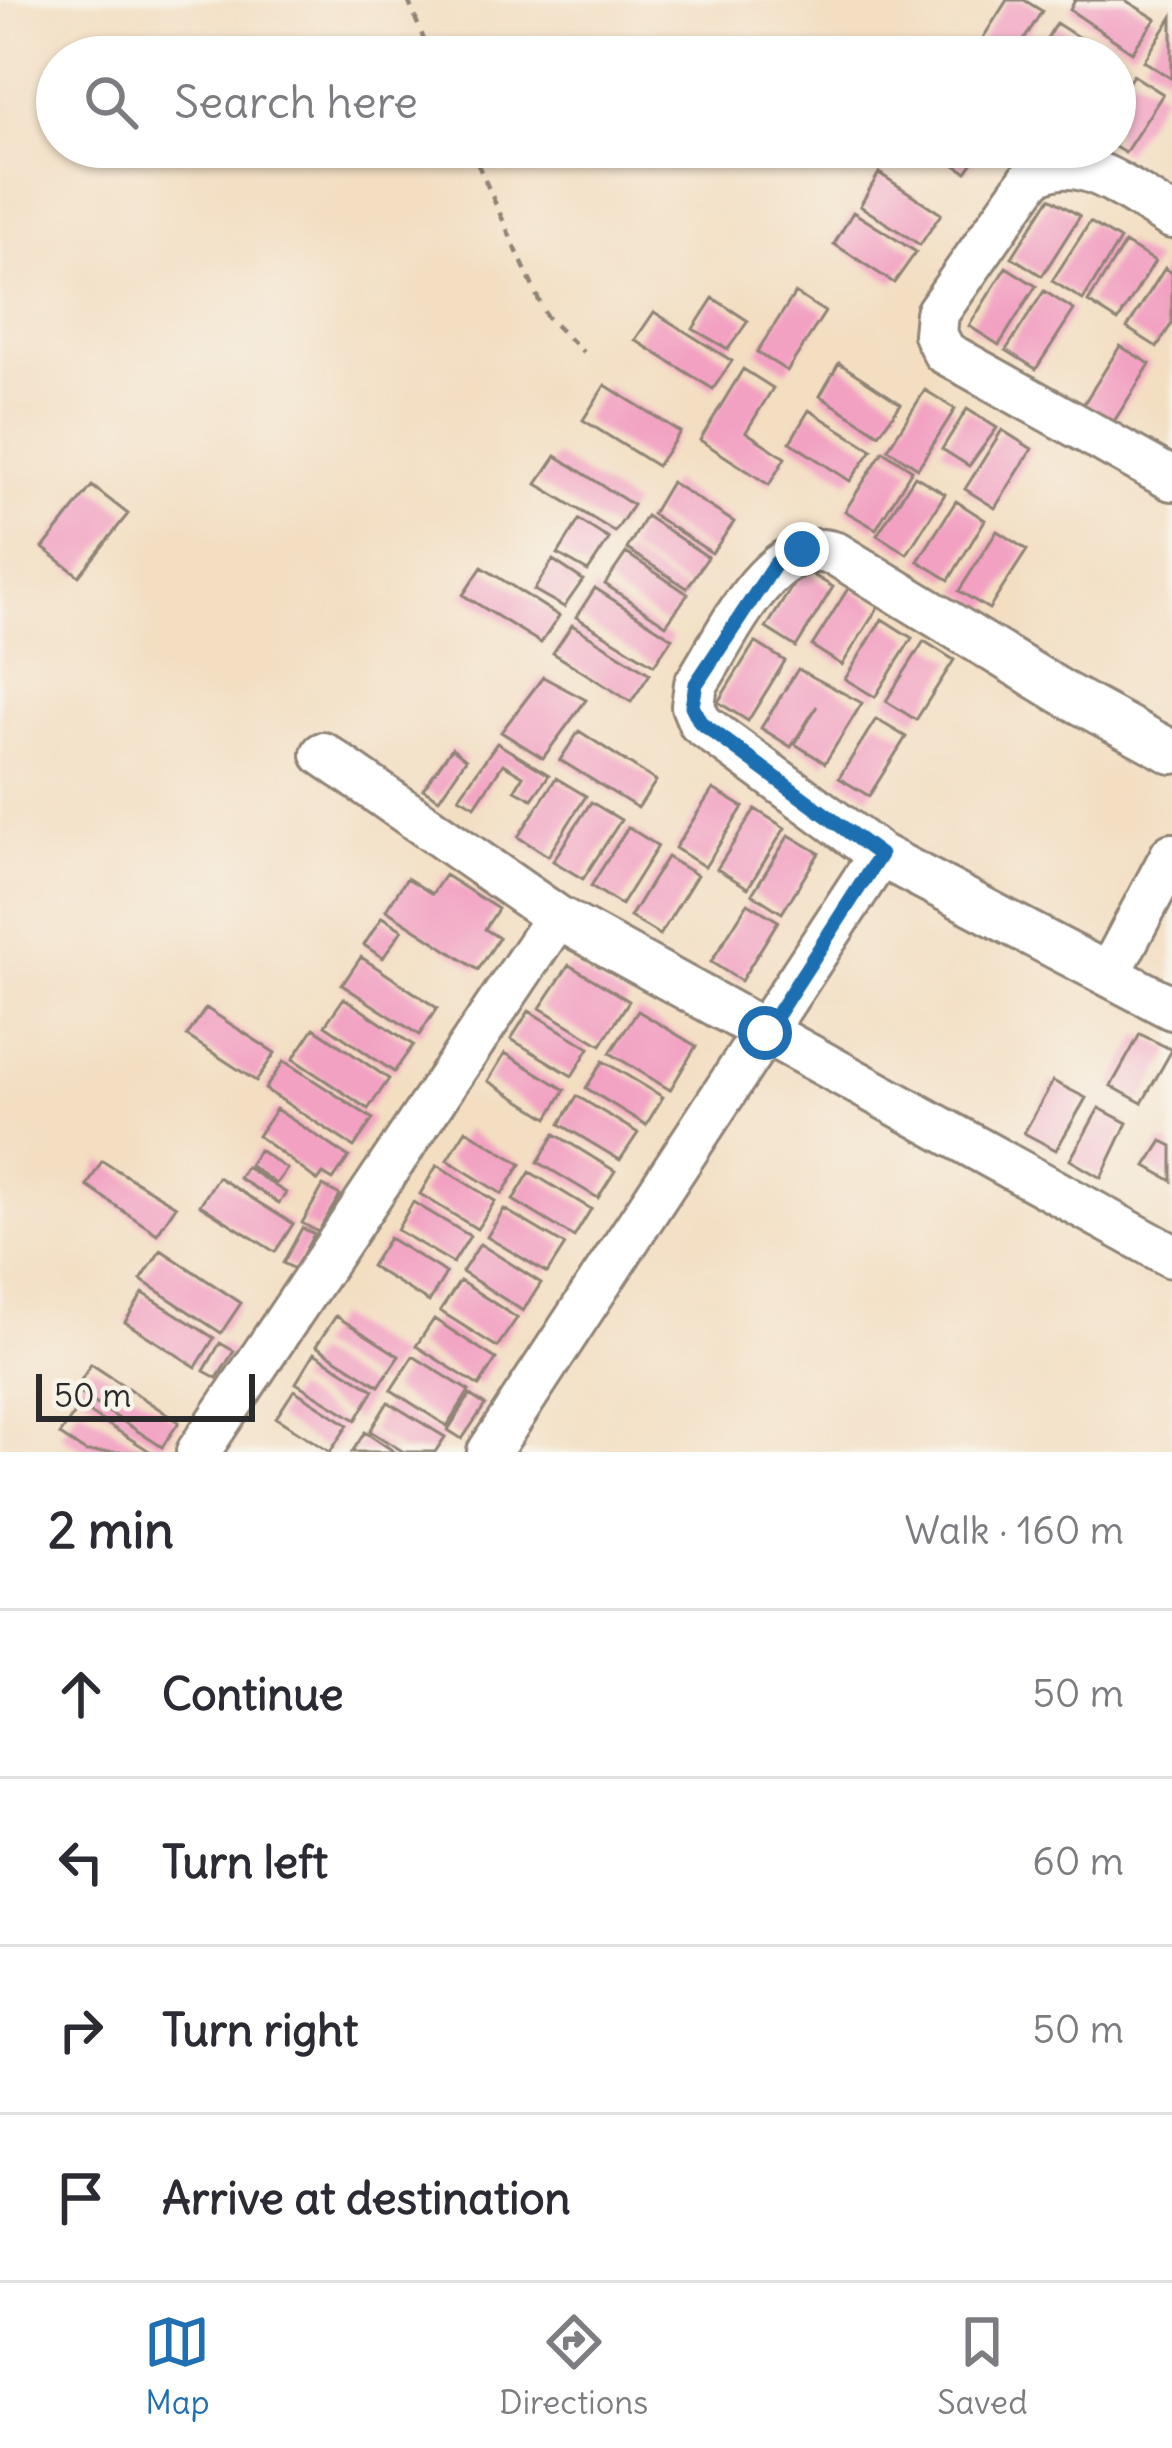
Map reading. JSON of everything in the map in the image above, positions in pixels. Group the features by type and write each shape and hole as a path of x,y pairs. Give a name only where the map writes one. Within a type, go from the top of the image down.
{"street":[{"path":"1046,168 1032,177 937,313 934,334 944,352 1172,479"},
{"path":"1084,168 1172,217"},
{"path":"1172,752 1063,693 836,554 802,549 776,563 696,684 692,706 700,722 880,855 1172,1008"},
{"path":"323,754 557,916 1172,1256"},
{"path":"490,1452 880,855"},
{"path":"1109,974 1172,855"},
{"path":"198,1452 557,916"}],"path":[{"path":"408,0 423,36"},
{"path":"479,168 546,316 583,352"}],"building":[{"path":"1007,0 1024,0 1042,11 1026,36 984,36"},
{"path":"1075,0 1125,0 1156,19 1136,46 1136,36 1108,36 1070,10"},
{"path":"1172,17 1172,79 1144,61"},
{"path":"1056,23 1076,36 1048,36"},
{"path":"1136,77 1163,94 1136,136"},
{"path":"879,173 941,214 920,245 860,206"},
{"path":"1050,198 1080,216 1042,276 1012,257"},
{"path":"853,212 916,252 894,283 834,244"},
{"path":"1090,222 1120,240 1083,300 1052,281"},
{"path":"1125,243 1155,261 1118,321 1088,302"},
{"path":"1006,267 1036,286 999,345 969,326"},
{"path":"1165,268 1172,273 1172,323 1157,347 1127,328"},
{"path":"1044,291 1074,310 1036,369 1006,350"},
{"path":"795,293 825,312 787,371 757,352"},
{"path":"713,298 748,321 728,349 693,329"},
{"path":"654,312 732,361 713,389 635,340"},
{"path":"1120,346 1150,364 1113,423 1083,405"},
{"path":"839,363 901,404 879,434 820,396"},
{"path":"743,369 773,388 746,432 785,458 769,485 700,440"},
{"path":"605,385 680,432 657,466 583,420"},
{"path":"925,390 955,409 918,468 888,449"},
{"path":"967,409 997,428 969,466 942,449"},
{"path":"809,410 872,450 850,481 790,442"},
{"path":"1002,430 1032,449 995,508 965,489"},
{"path":"883,451 912,470 876,529 845,511"},
{"path":"556,456 633,505 615,532 537,484"},
{"path":"915,476 945,494 907,554 877,535"},
{"path":"671,482 734,522 712,553 652,514"},
{"path":"92,486 128,514 79,576 43,548"},
{"path":"956,501 985,520 949,580 918,561"},
{"path":"646,516 708,557 687,588 627,549"},
{"path":"579,520 609,539 588,571 558,554"},
{"path":"997,531 1027,550 989,609 959,591"},
{"path":"626,553 688,594 666,625 605,584"},
{"path":"553,560 583,580 564,607 534,590"},
{"path":"482,567 559,616 541,643 463,595"},
{"path":"803,569 833,587 796,647 766,628"},
{"path":"849,587 879,606 842,665 812,646"},
{"path":"595,588 672,638 654,665 576,617"},
{"path":"882,619 912,638 875,697 845,679"},
{"path":"572,625 650,674 631,702 553,653"},
{"path":"924,641 954,660 916,720 886,701"},
{"path":"755,642 785,661 748,721 718,702"},
{"path":"798,669 862,703 825,763 795,744 817,706 791,747 761,728"},
{"path":"543,677 586,700 543,758 501,732"},
{"path":"876,719 906,737 869,796 839,778"},
{"path":"579,731 656,781 638,808 560,760"},
{"path":"497,743 549,775 532,799 515,790 523,776 503,764 475,806 459,797"},
{"path":"452,748 466,759 439,799 423,789"},
{"path":"556,778 586,796 548,856 518,837"},
{"path":"713,789 743,807 705,867 675,848"},
{"path":"591,802 621,820 583,879 553,861"},
{"path":"755,809 785,828 748,888 717,869"},
{"path":"628,827 658,846 621,905 591,886"},
{"path":"789,835 819,853 782,913 752,894"},
{"path":"667,857 697,875 660,935 630,917"},
{"path":"445,875 498,909 485,929 499,938 478,970 386,910 407,878 432,894"},
{"path":"748,903 778,921 741,981 711,962"},
{"path":"382,917 402,930 383,958 364,945"},
{"path":"361,957 437,1008 419,1035 342,985"},
{"path":"569,965 629,1001 601,1045 540,1008"},
{"path":"344,998 413,1045 394,1072 325,1025"},
{"path":"206,1008 275,1053 256,1081 187,1036"},
{"path":"529,1011 589,1048 572,1076 511,1039"},
{"path":"638,1011 696,1046 670,1090 610,1053"},
{"path":"314,1028 389,1079 368,1109 293,1059"},
{"path":"1140,1034 1172,1050 1142,1103 1111,1086"},
{"path":"505,1053 565,1090 548,1118 488,1081"},
{"path":"284,1061 373,1119 354,1147 265,1089"},
{"path":"603,1061 663,1097 646,1125 586,1088"},
{"path":"1053,1081 1086,1098 1056,1150 1024,1133"},
{"path":"577,1096 638,1133 620,1160 560,1124"},
{"path":"1099,1108 1127,1123 1101,1178 1070,1160"},
{"path":"276,1109 349,1157 333,1180 323,1174 318,1181 258,1136"},
{"path":"466,1130 521,1164 502,1194 447,1160"},
{"path":"555,1134 615,1171 598,1198 538,1162"},
{"path":"1162,1141 1172,1146 1172,1181 1146,1166"},
{"path":"259,1150 287,1169 276,1184 249,1165"},
{"path":"102,1161 176,1206 157,1234 87,1186"},
{"path":"437,1165 495,1201 477,1229 420,1194"},
{"path":"246,1167 286,1193 279,1203 239,1178"},
{"path":"530,1172 591,1209 574,1237 513,1200"},
{"path":"218,1177 293,1224 275,1252 200,1205"},
{"path":"323,1186 340,1195 318,1232 302,1223"},
{"path":"413,1202 470,1236 453,1263 397,1230"},
{"path":"504,1209 565,1245 547,1273 487,1237"},
{"path":"302,1228 314,1234 295,1269 283,1263"},
{"path":"389,1238 446,1273 429,1302 371,1266"},
{"path":"480,1244 541,1283 523,1311 462,1272"},
{"path":"161,1250 241,1303 221,1333 141,1280"},
{"path":"460,1281 517,1318 497,1347 440,1311"},
{"path":"143,1293 214,1338 196,1367 125,1322"},
{"path":"336,1316 399,1356 379,1386 316,1346"},
{"path":"434,1319 496,1359 479,1386 416,1346"},
{"path":"220,1343 234,1351 217,1378 204,1371"},
{"path":"314,1353 374,1390 356,1420 296,1383"},
{"path":"413,1356 469,1391 447,1426 391,1390"},
{"path":"91,1364 179,1422 162,1447 75,1390"},
{"path":"294,1390 348,1425 330,1452 276,1418"},
{"path":"470,1395 485,1405 462,1439 448,1430"},
{"path":"388,1402 445,1437 435,1452 404,1452 370,1431"},
{"path":"79,1406 151,1452 86,1452 60,1435"},
{"path":"365,1432 395,1452 352,1452"}],"route":[{"path":"765,1033 880,855 700,722 692,706 696,684 776,563 802,549"}]}
